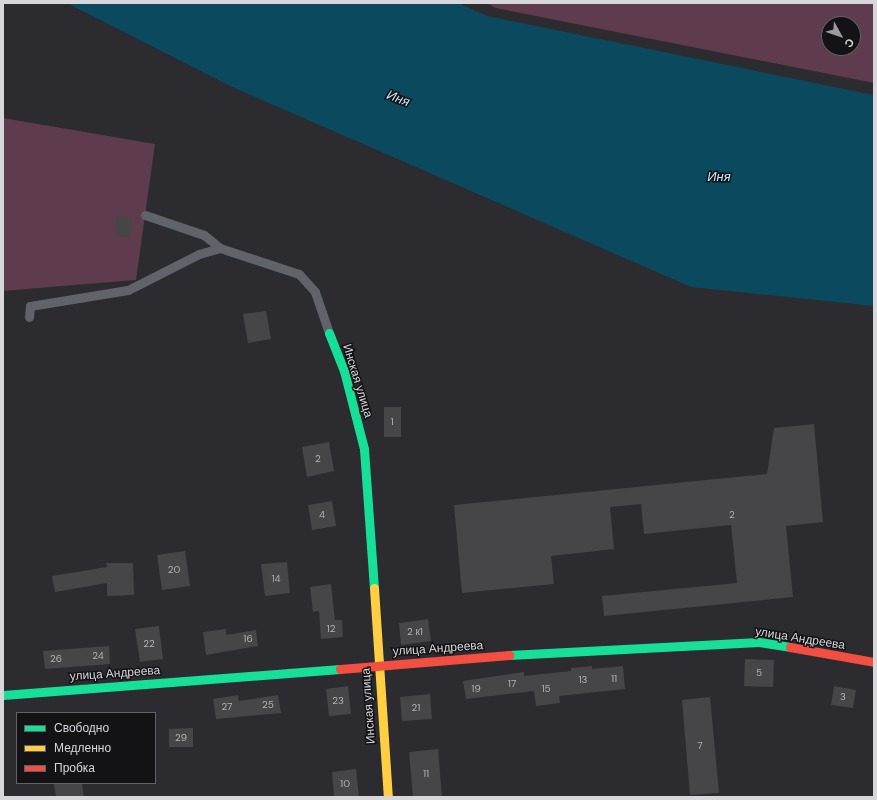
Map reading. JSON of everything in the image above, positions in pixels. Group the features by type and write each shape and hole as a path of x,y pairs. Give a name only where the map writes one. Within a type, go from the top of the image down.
{"street":[{"name":"Инская улица","path":"329,333 344,371 364,449 388,797"},
{"name":"улица Андреева","path":"3,695 563,652 758,642 874,662"}],"lane":[{"path":"146,215 204,235 220,248"},
{"path":"29,317 30,306 128,290 199,254 220,248"},
{"name":"Инская улица","path":"220,248 299,274 315,292 329,333"}],"shaded area":[{"path":"486,3 874,3 874,83 496,8"},
{"path":"3,118 155,144 136,280 3,291"}],"water":[{"name":"Иня","path":"67,3 459,3 487,16 874,95 874,306 691,287 230,86"}],"building":[{"path":"116,216 132,218 130,237 115,235"},
{"path":"266,311 271,339 248,343 243,314"},
{"path":"384,407 401,407 401,437 384,437"},
{"path":"814,424 823,522 786,526 793,597 604,616 602,596 737,583 731,525 644,534 641,504 610,507 614,549 551,556 554,584 462,593 454,505 767,474 774,428"},
{"path":"329,442 334,471 307,477 302,447"},
{"path":"332,501 336,526 312,530 308,505"},
{"path":"185,551 190,586 162,590 157,555"},
{"path":"287,562 290,593 265,596 261,564"},
{"path":"106,563 133,563 134,595 107,596 107,583 55,592 52,576 107,567"},
{"path":"331,584 335,620 342,620 343,637 321,639 319,611 313,612 310,587"},
{"path":"428,619 431,641 401,645 399,623"},
{"path":"159,626 163,659 140,662 135,629"},
{"path":"226,629 226,635 256,630 258,646 206,655 203,632"},
{"path":"109,646 110,664 45,669 43,651"},
{"path":"745,659 774,660 773,687 744,686"},
{"path":"592,666 592,669 623,666 625,689 559,696 560,703 536,706 534,691 466,699 463,681 524,672 524,676 571,671 571,668"},
{"path":"348,686 351,714 329,716 326,689"},
{"path":"834,686 856,690 853,708 831,705"},
{"path":"430,694 432,719 402,721 400,697"},
{"path":"238,695 239,701 278,695 281,713 216,719 213,699"},
{"path":"710,697 719,793 690,795 682,700"},
{"path":"193,728 193,747 169,747 169,729"},
{"path":"438,749 442,797 413,797 409,752"},
{"path":"356,769 359,797 334,797 332,772"},
{"path":"54,784 82,784 84,797 56,797"}],"traffic: fast":[{"path":"329,333 344,371 364,449 374,588"},
{"path":"509,655 759,642 790,647"},
{"path":"3,695 340,669"}],"traffic: slow":[{"path":"374,588 388,797"}],"traffic: jam":[{"path":"790,647 874,662"},
{"path":"340,669 509,655"}]}
